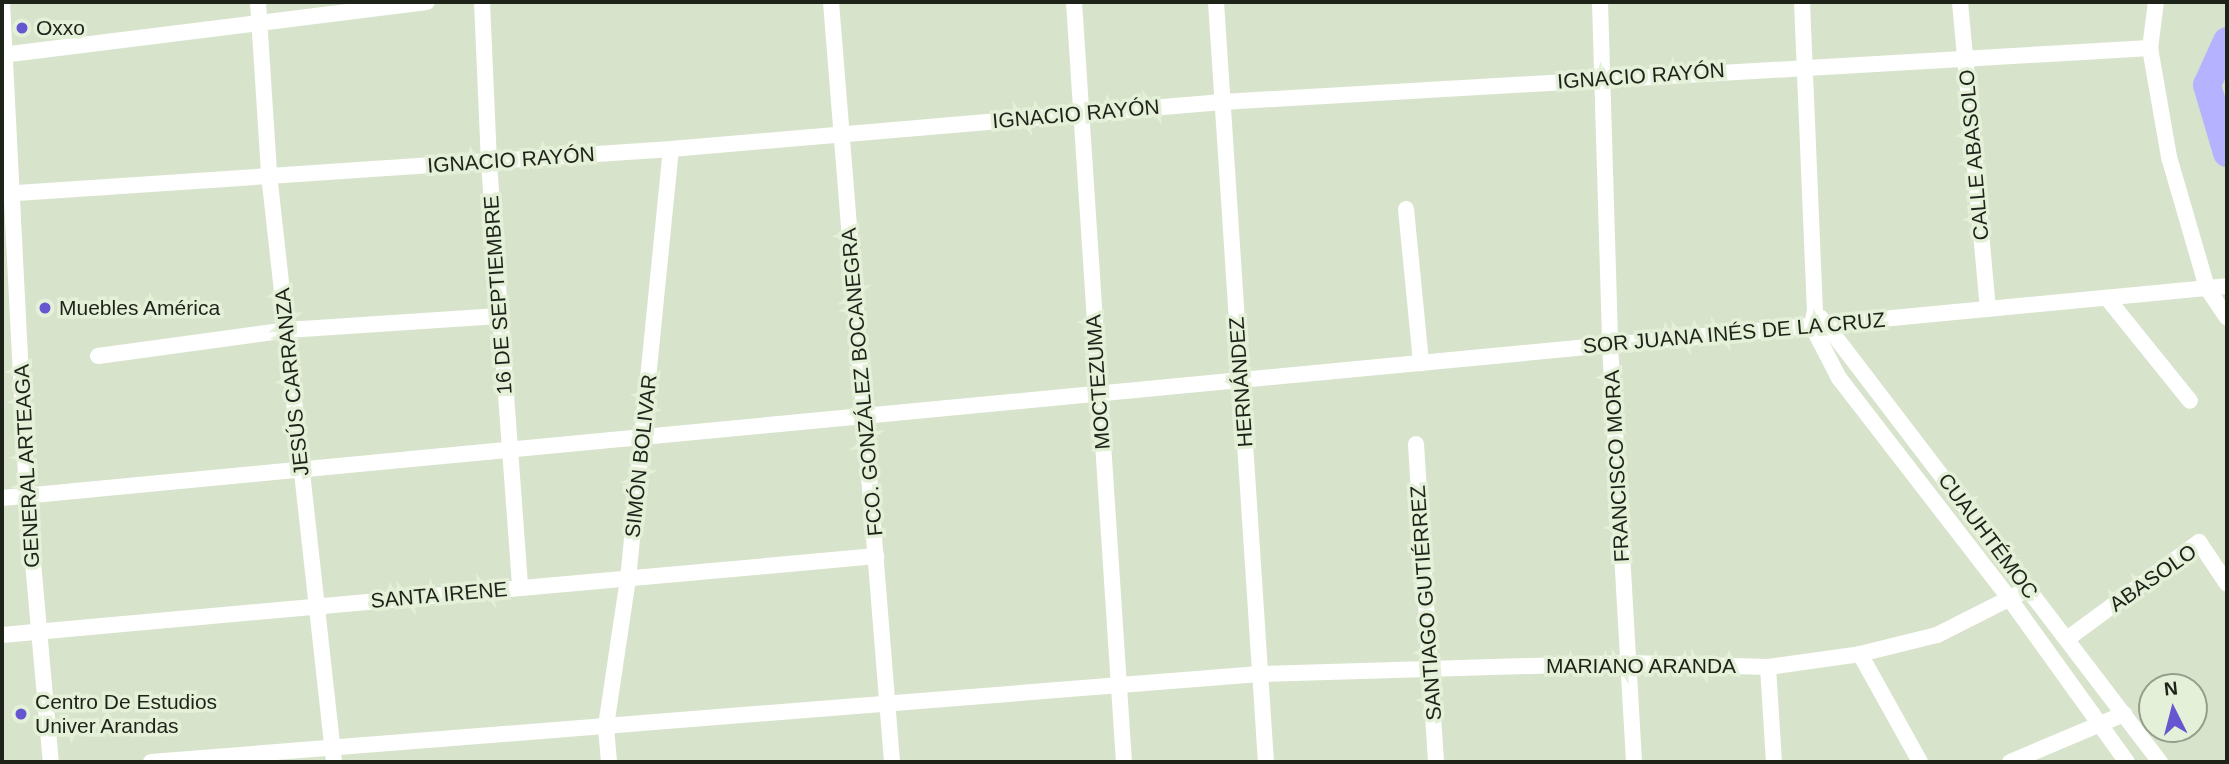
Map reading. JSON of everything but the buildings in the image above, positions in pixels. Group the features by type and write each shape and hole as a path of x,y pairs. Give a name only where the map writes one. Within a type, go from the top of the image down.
{"street":[{"name":"GENERAL ARTEAGA","path":"2,2 8,194 27,495 51,762"},
{"name":"JESÚS CARRANZA","path":"258,2 270,174 333,755"},
{"path":"4,55 426,2"},
{"name":"16 DE SEPTIEMBRE","path":"482,2 489,163 520,588"},
{"name":"FCO. GONZÁLEZ BOCANEGRA","path":"831,2 892,762"},
{"name":"MOCTEZUMA","path":"1074,2 1124,762"},
{"name":"HERNÁNDEZ","path":"1216,2 1266,762"},
{"name":"FRANCISCO MORA","path":"1600,2 1610,345 1634,762"},
{"name":"CUAUHTÉMOC","path":"1802,2 1818,320 1839,378 2010,598 2127,762"},
{"name":"CALLE ABASOLO","path":"1960,2 1988,309"},
{"path":"2156,2 2150,48 2169,157 2227,318"},
{"name":"IGNACIO RAYÓN","path":"8,194 270,174 489,163 1222,102 1806,65 1966,60 2150,48"},
{"name":"SIMÓN BOLIVAR","path":"610,762 606,726 628,579 671,149"},
{"path":"1406,209 1421,363"},
{"name":"SOR JUANA INÉS DE LA CRUZ","path":"2,498 1610,345 1818,320 1988,309 2216,287"},
{"path":"2107,298 2190,401"},
{"path":"98,356 287,330 499,316"},
{"name":"CUAUHTÉMOC","path":"1818,320 2160,762"},
{"name":"SANTIAGO GUTIÉRREZ","path":"1416,444 1436,762"},
{"name":"ABASOLO","path":"2067,639 2199,542 2227,584"},
{"name":"SANTA IRENE","path":"2,635 876,556"},
{"name":"MARIANO ARANDA","path":"151,762 333,755 606,726 1260,674 1432,671 1629,663 1768,667 1860,654 1937,635 2028,589"},
{"path":"1860,654 1920,762"},
{"path":"1768,667 1774,762"},
{"path":"2010,762 2100,727 2124,714"}],"waterway":[{"path":"2227,41 2207,85 2227,153"}],"place":[{"name":"Oxxo","path":"22,28"},
{"name":"Muebles América","path":"45,308"},
{"name":"Centro De Estudios Univer Arandas","path":"21,714"}]}
